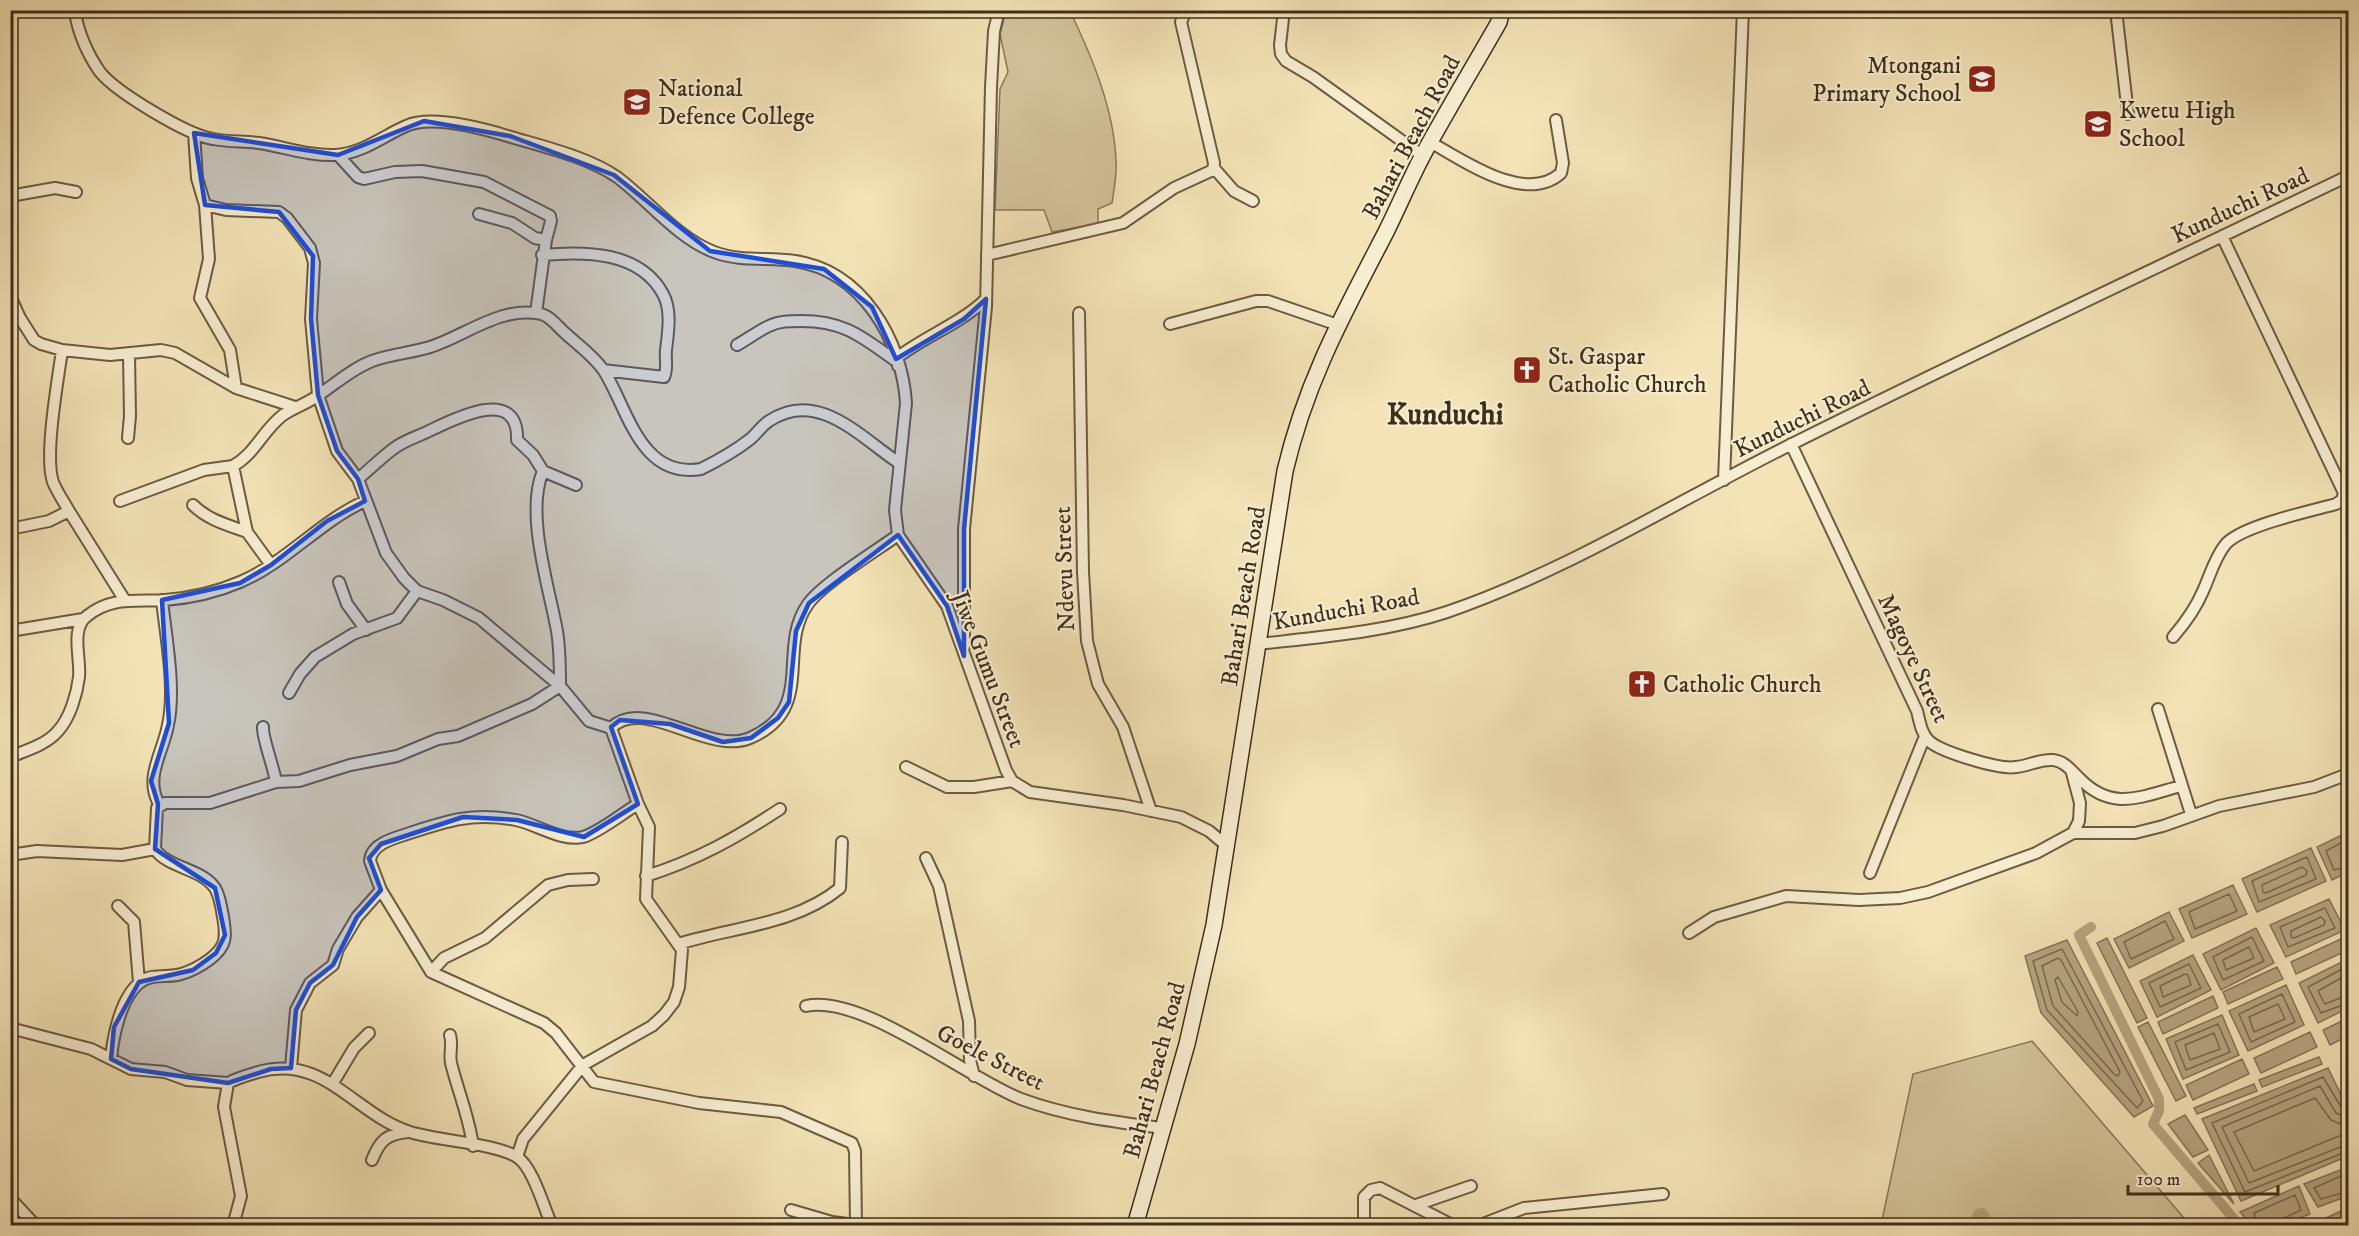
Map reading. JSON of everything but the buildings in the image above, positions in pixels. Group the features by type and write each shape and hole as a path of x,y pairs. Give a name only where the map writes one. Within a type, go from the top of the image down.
{"street":[{"name":"Jiwe Gumu Street","path":"75,10 76,22 87,49 107,78 114,85 194,133 214,140 260,143 307,154 338,155 355,151 408,125 424,121 510,136 596,165 614,175 689,238 710,251 739,258 808,263 840,278 872,307 882,322 905,386 906,403 895,510 898,535 946,606 1012,781 1030,792 1181,817 1209,831 1227,846"},
{"path":"964,656 964,529 987,299 994,31 999,10"},
{"path":"1186,10 1181,22 1214,168 1234,191 1252,201"},
{"path":"1284,10 1280,45 1286,61 1426,149 1523,185 1535,185 1554,180 1561,173 1563,163 1557,120"},
{"name":"Bahari Beach Road","path":"1135,1226 1186,1044 1214,925 1285,471 1292,439 1306,394 1338,325 1426,149 1499,22 1502,10"},
{"path":"1724,480 1743,10"},
{"path":"2116,10 2128,114"},
{"path":"194,133 197,178 205,205 209,259 200,297 230,350 236,388"},
{"path":"338,155 358,177 364,179 395,172 422,171 483,182 550,216 542,255 536,313"},
{"path":"987,255 1123,222 1174,188 1210,173 1214,168"},
{"name":"Kunduchi Road","path":"1258,644 1368,631 1444,613 1499,592 1593,550 1791,444 2349,176"},
{"path":"10,196 55,188 76,192"},
{"path":"205,205 226,210 279,212 310,248 314,264 311,319 318,395 337,452 358,479 386,553 417,591 443,600 479,618 560,686 589,721 611,728"},
{"path":"479,214 512,223 528,235 546,240"},
{"path":"2174,637 2194,608 2217,555 2226,542 2259,526 2336,504 2342,500 2344,493 2222,236"},
{"path":"542,255 574,253 620,258 648,277 663,294 669,335 664,377 603,370"},
{"path":"10,296 34,340 62,350 129,355 160,350 176,353 236,388 295,407"},
{"path":"897,364 898,357 910,347 964,319 987,299"},
{"path":"1170,324 1256,302 1268,302 1338,325"},
{"path":"120,501 204,470 233,466 255,449 263,434 282,416 372,361 430,347 506,315 536,313 544,314 603,370 623,405 628,424 636,436 648,451 670,465 692,470 701,469 749,440 768,421 796,409 820,411 844,422 899,463"},
{"name":"Ndevu Street","path":"1078,313 1083,572 1087,641 1098,684 1122,727 1151,811"},
{"path":"737,345 771,325 785,321 824,321 844,326 863,336 897,364"},
{"path":"62,350 53,418 52,480 124,600"},
{"path":"128,438 129,355"},
{"path":"358,479 395,447 458,416 497,409 511,416 517,430 516,440 533,455 543,471 576,485"},
{"name":"Magoye Street","path":"1791,444 1917,711 1925,736 1938,747 1999,766 2015,768 2052,760 2062,763 2092,791 2110,799 2135,798 2181,786"},
{"path":"233,466 247,532 271,565"},
{"path":"543,471 539,481 538,507 540,550 559,648 560,686"},
{"path":"10,631 83,619 99,608 124,600 162,600 206,593 240,583 271,565 327,521 365,501"},
{"path":"193,505 201,514 247,532"},
{"path":"10,529 49,520 69,511"},
{"path":"611,728 620,720 646,720 723,742 751,738 778,718 789,702 796,630 809,603 898,535"},
{"path":"339,582 347,604 366,630"},
{"path":"289,693 300,674 315,657 332,644 397,618 417,591"},
{"path":"159,804 153,794 151,781 169,723 169,676 162,600"},
{"path":"10,757 47,741 59,731 75,697 79,677 78,634 83,619"},
{"path":"159,804 210,803 276,782 298,782 350,765 397,756 438,739 458,736 532,704 560,686"},
{"path":"2158,709 2191,814"},
{"path":"263,727 263,736 271,755 276,782"},
{"path":"516,1157 523,1139 583,1065 652,1026 674,1002 679,987 683,957 678,944 648,906 646,876 650,850 649,827 638,804 611,728"},
{"path":"1870,873 1925,736"},
{"path":"906,767 947,787 1012,781"},
{"path":"2071,770 2080,803 2079,822 2073,833"},
{"path":"1689,933 1720,915 1786,896 1859,900 1900,898 1928,892 2036,853 2073,833 2135,833 2163,826 2191,814 2219,806 2314,787 2349,774"},
{"path":"139,982 152,977 193,970 223,945 225,935 215,888 208,881 161,856 155,849 155,813 159,804"},
{"path":"638,804 584,837 573,837 517,820 464,816 393,838 381,844 370,856 381,891 431,972 544,1023 583,1065 594,1082 699,1102 781,1112 843,1137 852,1143 855,1152 856,1225 832,1222 790,1210"},
{"path":"646,876 674,868 729,842 780,809"},
{"path":"678,944 716,932 774,920 809,909 822,902 840,888 842,842"},
{"path":"10,855 38,851 122,855 155,849"},
{"path":"926,858 939,885 969,1021 970,1060 974,1076"},
{"path":"431,972 444,958 484,938 548,885 568,880 594,879"},
{"path":"291,1068 296,1010 310,983 333,965 338,949 357,917 381,891"},
{"path":"111,1059 114,1027 139,982 134,922 118,906"},
{"name":"Goele Street","path":"807,1006 846,1009 871,1017 974,1076 1018,1097 1060,1113 1163,1128"},
{"path":"10,1028 91,1049 131,1069 165,1072 187,1080 228,1083 272,1069 291,1068 315,1074 333,1083 361,1105 409,1132 516,1157 530,1173 552,1226"},
{"path":"333,1083 354,1048 369,1033"},
{"path":"450,1035 453,1044 450,1059 469,1118 473,1146"},
{"path":"228,1083 224,1107 241,1196 233,1226"},
{"path":"372,1160 377,1146 386,1136 409,1132"},
{"path":"1416,1205 1471,1186"},
{"path":"1364,1226 1363,1201 1371,1190 1384,1190 1454,1226"},
{"path":"1478,1226 1524,1208 1664,1194"},
{"path":"10,1198 36,1226"}],"highlighted area":[{"path":"424,121 510,136 614,175 710,251 824,269 872,307 896,359 964,319 986,299 964,529 964,656 947,606 898,535 809,603 796,631 789,702 778,718 751,738 723,742 670,724 620,720 611,727 638,804 584,837 517,820 463,817 381,844 369,858 381,890 357,917 333,965 310,983 296,1010 291,1068 271,1069 228,1083 131,1069 111,1059 114,1027 139,982 193,970 216,953 225,935 215,888 155,849 158,804 151,781 169,723 162,600 240,583 271,565 327,521 365,501 358,479 337,451 318,395 311,319 313,256 279,212 205,205 194,133 338,155"}],"shaded area":[{"path":"1006,11 1070,11 1086,47 1111,122 1116,161 1112,203 1098,209 1098,224 1052,232 1044,210 995,210 1000,89 1008,72 1000,34"},
{"path":"2032,1041 2190,1225 1881,1225 1913,1074"}],"water":[{"path":"2348,832 2348,872 2332,880 2317,847"},
{"path":"2311,848 2326,881 2257,912 2242,879"},
{"path":"2233,885 2247,914 2192,938 2179,909"},
{"path":"2329,899 2345,930 2286,957 2270,925"},
{"path":"2169,912 2184,941 2129,968 2114,939"},
{"path":"2256,928 2274,963 2221,990 2203,954"},
{"path":"2345,937 2348,950 2296,974 2291,962"},
{"path":"2107,938 2147,1018 2137,1023 2097,943"},
{"path":"2067,940 2153,1106 2134,1117 2041,1013 2025,956"},
{"path":"2193,955 2211,990 2157,1017 2140,981"},
{"path":"2348,959 2348,1008 2318,1023 2299,983"},
{"path":"2277,967 2283,979 2228,1004 2223,992"},
{"path":"2286,985 2304,1025 2248,1051 2229,1011"},
{"path":"2213,996 2218,1008 2163,1034 2158,1022"},
{"path":"2222,1015 2239,1055 2183,1079 2166,1039"},
{"path":"2348,1018 2348,1036 2330,1045 2323,1030"},
{"path":"2148,1022 2186,1096 2176,1101 2138,1027"},
{"path":"2310,1032 2317,1047 2261,1073 2254,1058"},
{"path":"2319,1057 2322,1064 2262,1087 2259,1080"},
{"path":"2242,1059 2249,1074 2193,1100 2186,1085"},
{"path":"2328,1068 2348,1109 2348,1156 2241,1201 2202,1119"},
{"path":"2254,1084 2257,1091 2197,1114 2194,1108"},
{"path":"2185,1115 2208,1150 2193,1157 2168,1124"},
{"path":"2209,1155 2234,1204 2198,1163"},
{"path":"2348,1167 2348,1196 2318,1207 2304,1184"},
{"path":"2299,1186 2310,1214 2280,1225 2253,1226 2240,1212"},
{"path":"2348,1208 2348,1225 2329,1225 2326,1218"}],"waterway":[{"path":"2091,927 2079,935 2159,1099 2159,1111 2153,1124 2240,1226"},
{"path":"1981,1217 1984,1226"}],"place":[{"name":"Mtongani Primary School","path":"1982,79"},
{"name":"National Defence College","path":"637,102"},
{"name":"Kwetu High School","path":"2098,124"},
{"name":"St. Gaspar Catholic Church","path":"1527,370"},
{"name":"Catholic Church","path":"1642,684"}],"district":[{"name":"Kunduchi","path":"1445,414"}]}
